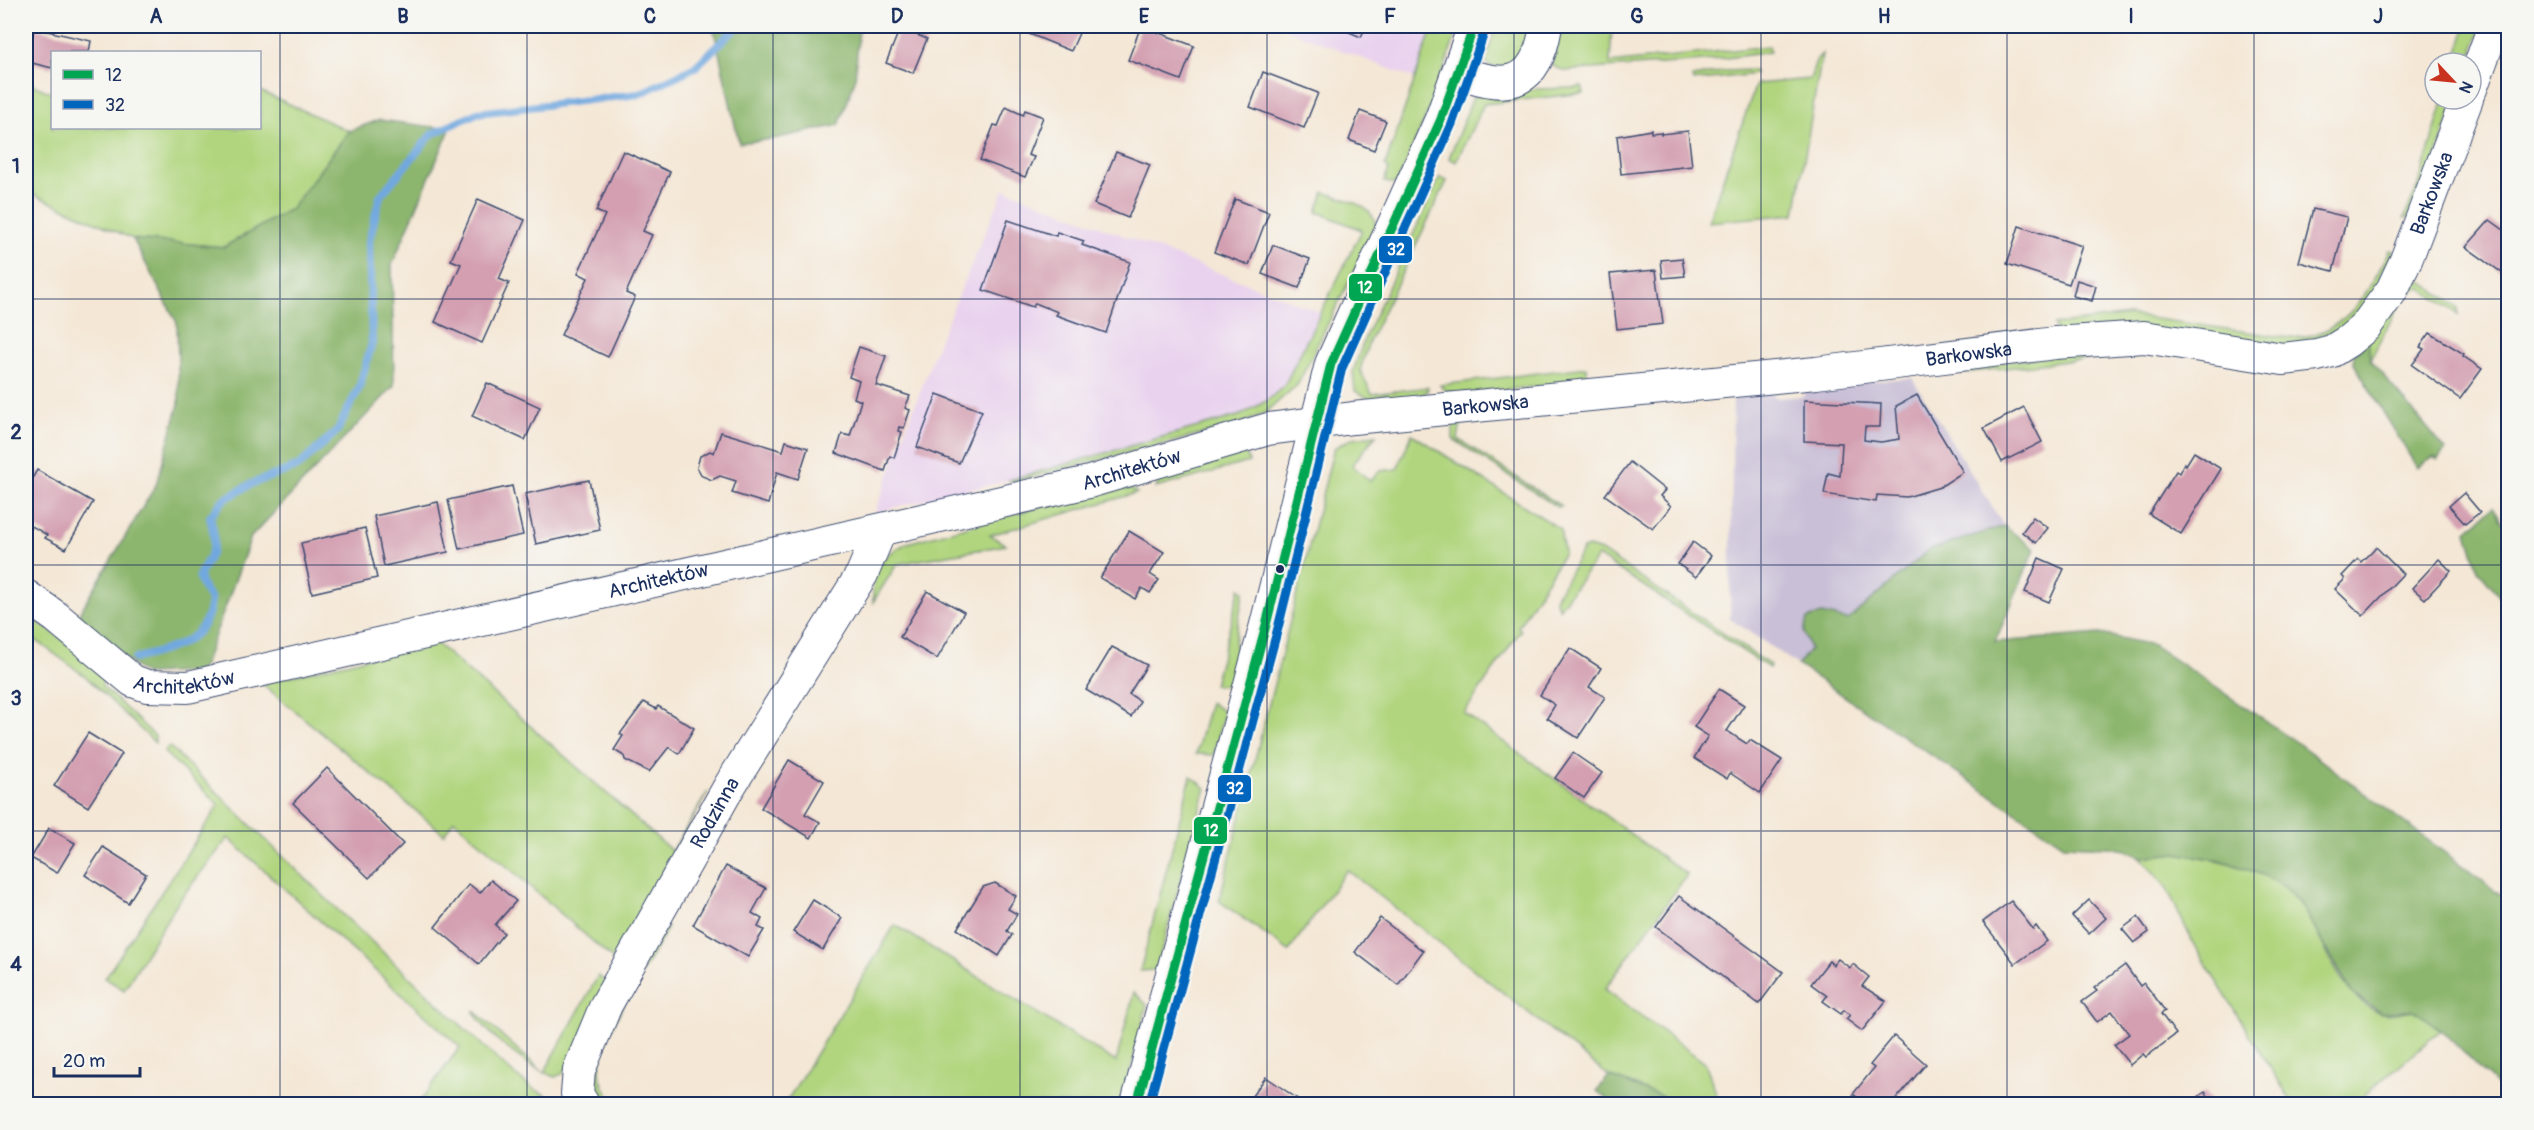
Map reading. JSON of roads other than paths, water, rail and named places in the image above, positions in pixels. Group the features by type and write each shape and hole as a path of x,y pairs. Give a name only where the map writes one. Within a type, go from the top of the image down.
{"street":[{"path":"1137,1104 1266,625 1316,423 1339,342 1422,162 1459,72 1473,26"},
{"path":"1459,72 1491,81 1518,78 1530,72 1538,61 1546,26"},
{"path":"2483,56 2494,26"},
{"name":"Barkowska","path":"1316,423 1816,373 2055,343 2126,338 2165,340 2283,359 2318,356 2332,351 2365,327 2392,290 2462,111"},
{"name":"Architektów","path":"26,596 56,617 133,681 147,686 188,687 880,531 1089,482 1268,429 1316,423"},
{"name":"Rodzinna","path":"583,1104 577,1094 579,1070 606,1005 729,787 862,574 880,531"}],"waterway":[{"path":"135,659 174,647 195,634 203,625 211,599 201,583 200,573 209,559 214,542 210,517 223,500 251,484 299,466 337,431 359,388 372,343 369,241 380,196 432,134 477,113 639,94 695,67 738,26"}]}
